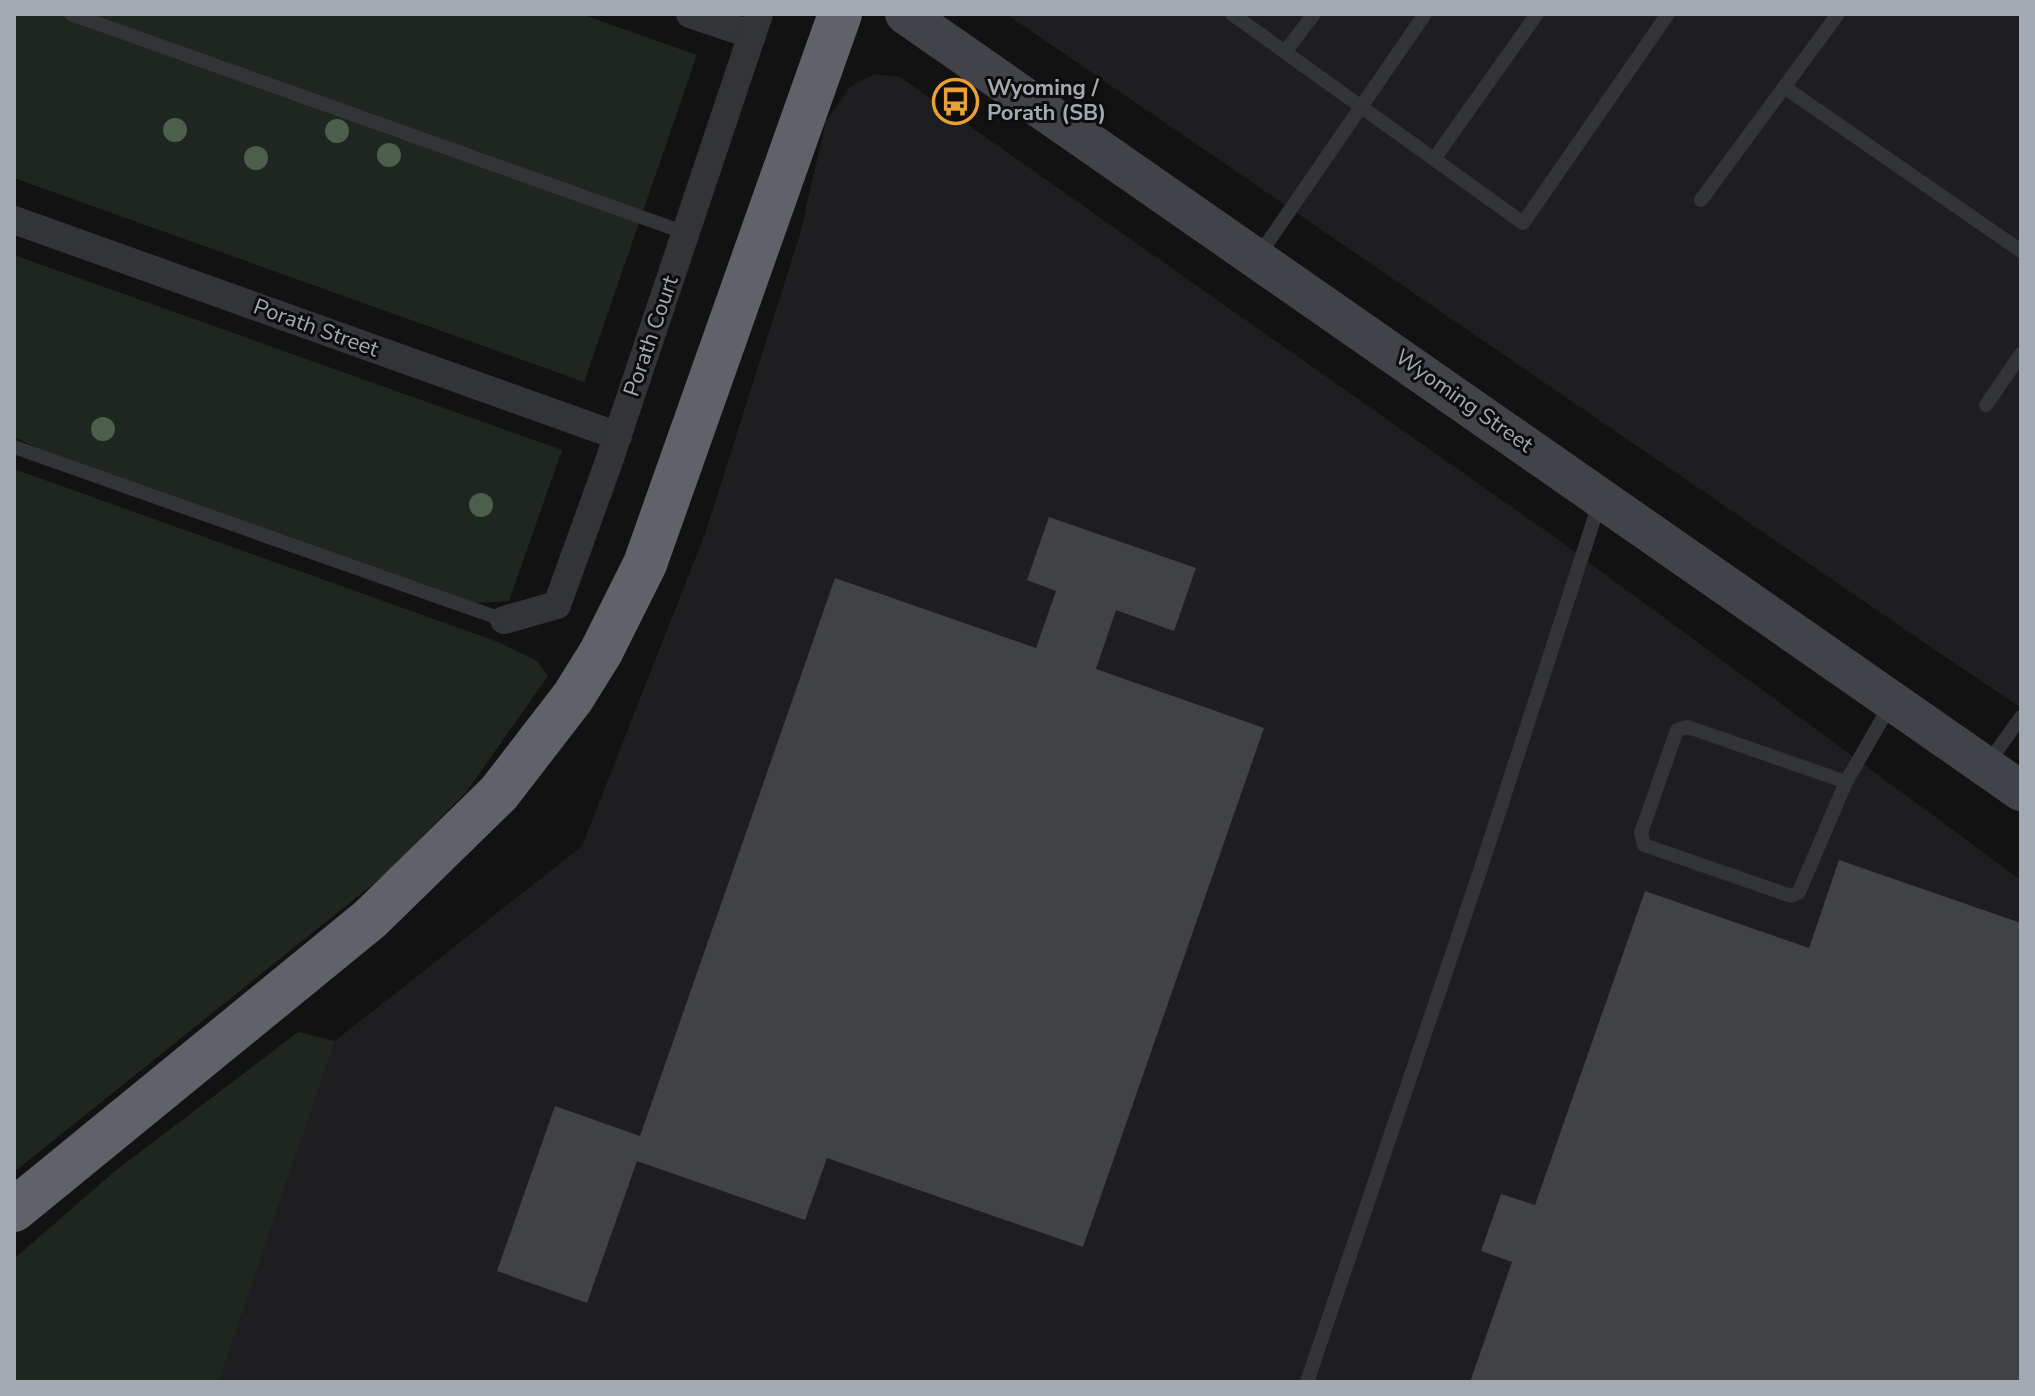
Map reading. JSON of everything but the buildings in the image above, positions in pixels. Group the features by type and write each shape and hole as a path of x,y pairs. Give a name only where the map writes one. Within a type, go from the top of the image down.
{"highway":[{"path":"14,1210 370,919 499,793 573,697 601,652 645,564 840,14"}],"main road":[{"name":"Wyoming Street","path":"922,22 2021,791"}],"street":[{"path":"690,14 756,25"},
{"name":"Porath Court","path":"504,620 557,605 618,436 756,25"},
{"name":"Porath Street","path":"14,220 618,436"}],"lane":[{"path":"71,14 686,233"},
{"path":"1232,14 1523,223 1668,14"},
{"path":"1285,52 1314,14"},
{"path":"1257,258 1425,14"},
{"path":"1434,159 1537,14"},
{"path":"1701,200 1838,14"},
{"path":"1784,87 2021,251"},
{"path":"1986,405 2021,354"},
{"path":"14,447 504,620"},
{"path":"1307,1382 1479,874 1602,497"},
{"path":"1846,782 1688,727 1677,730 1641,833 1644,845 1791,896 1799,892 1846,782 1892,702"},
{"path":"1986,766 2021,717"}],"shaded area":[{"path":"14,14 581,14 697,55 584,382 14,178"},
{"path":"1006,14 2021,14 2021,708 1935,650"},
{"path":"875,74 900,77 1553,536 2021,880 2021,1382 219,1382 335,1041 582,846 706,531 800,234 826,121 851,86"},
{"path":"14,255 562,450 509,601 475,603 62,460 14,437"},
{"path":"14,469 498,642 537,661 548,676 467,791 387,873 14,1172"},
{"path":"298,1032 335,1041 219,1382 14,1382 14,1259 115,1171"}],"place":[{"name":"Wyoming / Porath (SB)","path":"956,101"}]}
